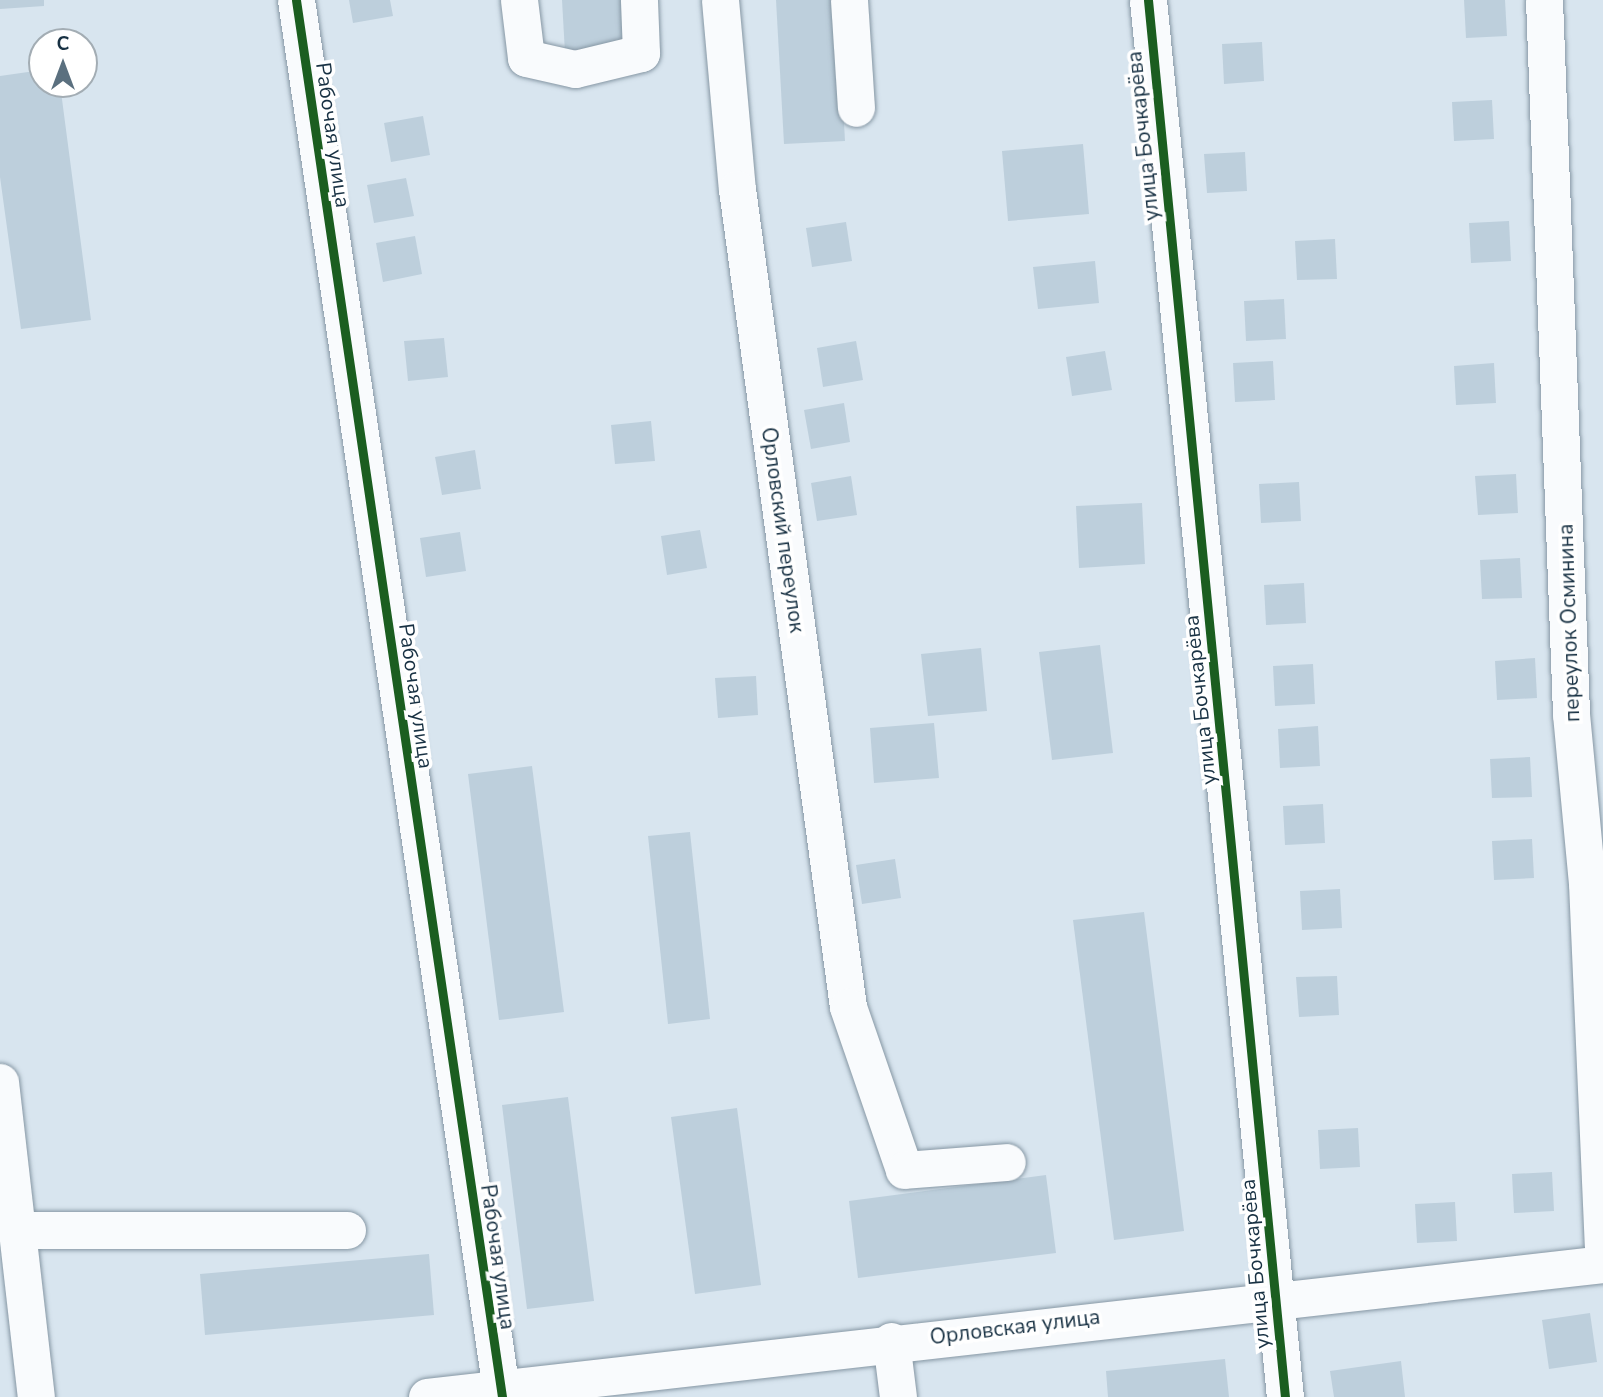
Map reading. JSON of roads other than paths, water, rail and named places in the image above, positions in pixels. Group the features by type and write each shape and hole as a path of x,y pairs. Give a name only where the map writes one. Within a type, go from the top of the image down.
{"street":[{"name":"Рабочая улица","path":"296,0 501,1392"},
{"path":"519,0 526,58 575,69 641,53 639,0"},
{"name":"Орловский переулок","path":"720,0 737,189 848,1007 862,1057 904,1170 1007,1162"},
{"path":"849,0 856,108"},
{"name":"улица Бочкарёва","path":"1149,0 1285,1397"},
{"name":"переулок Осминина","path":"1544,0 1571,714 1587,883 1603,1245"},
{"path":"0,1082 6,1194 17,1230 36,1397"},
{"path":"17,1230 347,1230"},
{"name":"Орловская улица","path":"427,1397 501,1392 891,1341 1276,1297 1603,1264"},
{"path":"891,1341 898,1397"}]}
